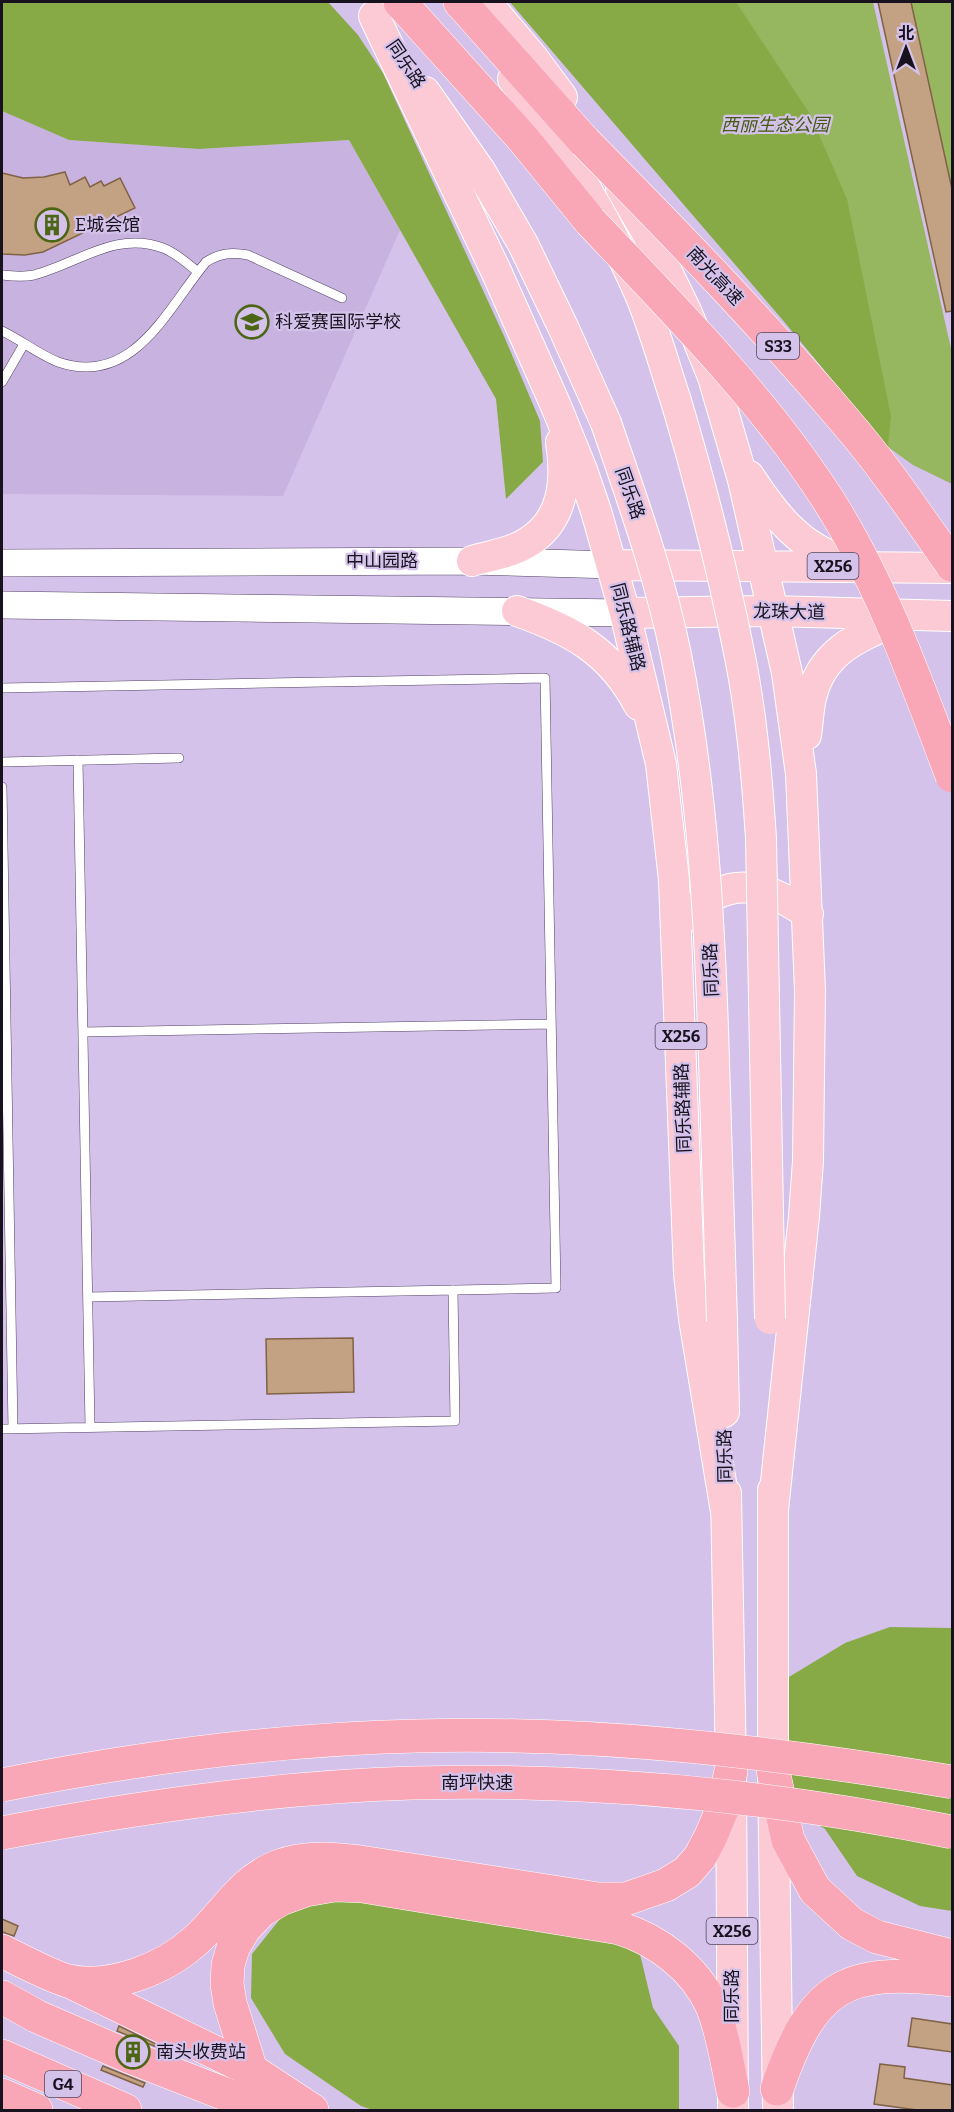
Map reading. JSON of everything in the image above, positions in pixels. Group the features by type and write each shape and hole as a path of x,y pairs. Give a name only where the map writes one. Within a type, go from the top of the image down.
{"highway":[{"name":"南光高速","path":"458,2 585,142 705,264 847,423 891,478 952,567"},
{"path":"378,6 524,140 590,221 725,366 797,454 828,499 884,602 952,776"},
{"path":"2,1785 62,1773 169,1757 300,1742 416,1736 524,1736 628,1741 866,1767 952,1782"},
{"path":"773,1770 788,1840 815,1890 852,1924 877,1937 952,1956"},
{"path":"68,1980 93,1983 121,1979 150,1969 195,1942 237,1893 257,1877 279,1866 299,1860 328,1858 598,1899 626,1899 666,1885 687,1872 700,1857 723,1807 731,1771"},
{"name":"南坪快速","path":"2,1833 174,1803 303,1789 412,1783 623,1787 743,1798 848,1813 952,1832"},
{"path":"251,2070 230,2004 227,1984 228,1965 233,1948 244,1929 261,1911 281,1899 306,1890 335,1885 362,1886 619,1928 648,1939 683,1965 699,1984 711,2005 720,2031 733,2101"},
{"path":"2,1952 68,1980 251,2070 312,2110"},
{"path":"778,2100 798,2037 822,2002 836,1990 867,1978 893,1976 952,1980"},
{"path":"2,1997 36,2016 129,2057 266,2110"},
{"name":"G4","path":"2,2056 125,2110"},
{"name":"G4","path":"2,2095 36,2110"}],"main road":[{"path":"458,2 523,92 574,170 604,221 639,293 694,461 740,658 751,723 761,850 773,1510"},
{"path":"486,2 533,58 582,124 647,233 687,313 713,377 743,480 772,611"},
{"name":"同乐路辅路","path":"378,6 556,406 582,470 625,613 661,764 677,928 690,1285 726,1512"},
{"name":"同乐路","path":"378,6 523,244 563,327 606,423 659,584 676,653 688,725 704,855 710,930 726,1512 731,1771 733,2101"},
{"path":"472,561 525,544 543,531 554,516 563,492 564,473 556,406"},
{"path":"735,453 767,504 781,521 815,548 838,559 862,565 903,568"},
{"name":"中山园路","path":"2,563 472,561 763,566"},
{"name":"X256","path":"763,566 952,567"},
{"path":"2,605 625,613"},
{"path":"517,611 551,623 578,637 599,652 619,673 638,702 661,764"},
{"name":"X256","path":"772,611 787,673 801,774 810,990 808,1161 773,1510 773,1770 778,2100"},
{"name":"龙珠大道","path":"625,613 772,611 952,616"},
{"name":"X256","path":"801,774 810,699 824,667 844,646 866,633 909,615"},
{"path":"677,928 705,901 719,892 735,888 753,888 772,892 787,899 808,914"}],"lane":[{"path":"2,275 33,275 92,251 117,245 141,243 164,248 198,272"},
{"path":"2,331 58,362 76,366 95,366 115,362 131,353 145,340 206,262 217,255 233,252 248,255 342,298"},
{"path":"2,382 24,344"},
{"path":"2,688 545,678 556,1288 88,1297"},
{"path":"2,762 179,758"},
{"path":"78,760 90,1427"},
{"path":"2,787 13,1429"},
{"path":"83,1032 551,1024"},
{"path":"2,1429 455,1421 453,1290"}],"shaded area":[{"name":"科爱赛国际学校","path":"2,111 69,140 199,149 349,140 400,230 283,496 2,494"}],"green space":[{"path":"2,2 328,2 358,35 383,73 504,336 540,421 543,462 506,499 496,399 349,140 199,149 69,140 2,111"},
{"name":"西丽生态公园","path":"510,2 873,2 952,353 952,484 913,465 888,447 782,319"},
{"name":"西丽生态公园","path":"510,2 736,2 810,114 847,199 891,416 888,447 782,319"},
{"path":"911,2 952,2 952,189"},
{"path":"890,1627 952,1628 952,1911 920,1906 857,1876 825,1829 786,1805 779,1683 845,1643"},
{"path":"362,1895 610,1938 639,1950 653,2008 679,2046 679,2110 373,2110 361,2106 285,2054 251,1998 252,1954 288,1909"}],"building":[{"path":"878,2 911,2 952,189 952,311 946,312"},
{"name":"E城会馆","path":"65,172 70,185 85,177 90,187 101,181 104,186 120,178 135,208 43,252 25,255 2,254 2,173 23,178 44,177"},
{"path":"353,1338 354,1392 267,1394 266,1339"},
{"path":"2,1919 18,1926 14,1936 2,1932"},
{"path":"912,2018 952,2024 952,2052 908,2046"},
{"path":"119,2026 160,2046 159,2048 117,2031"},
{"path":"880,2064 905,2067 904,2078 952,2085 952,2110 917,2110 874,2104"},
{"path":"103,2066 145,2083 143,2087 101,2070"}],"place":[{"name":"E城会馆","path":"52,225"},
{"name":"科爱赛国际学校","path":"252,322"},
{"name":"南头收费站","path":"133,2052"}]}
